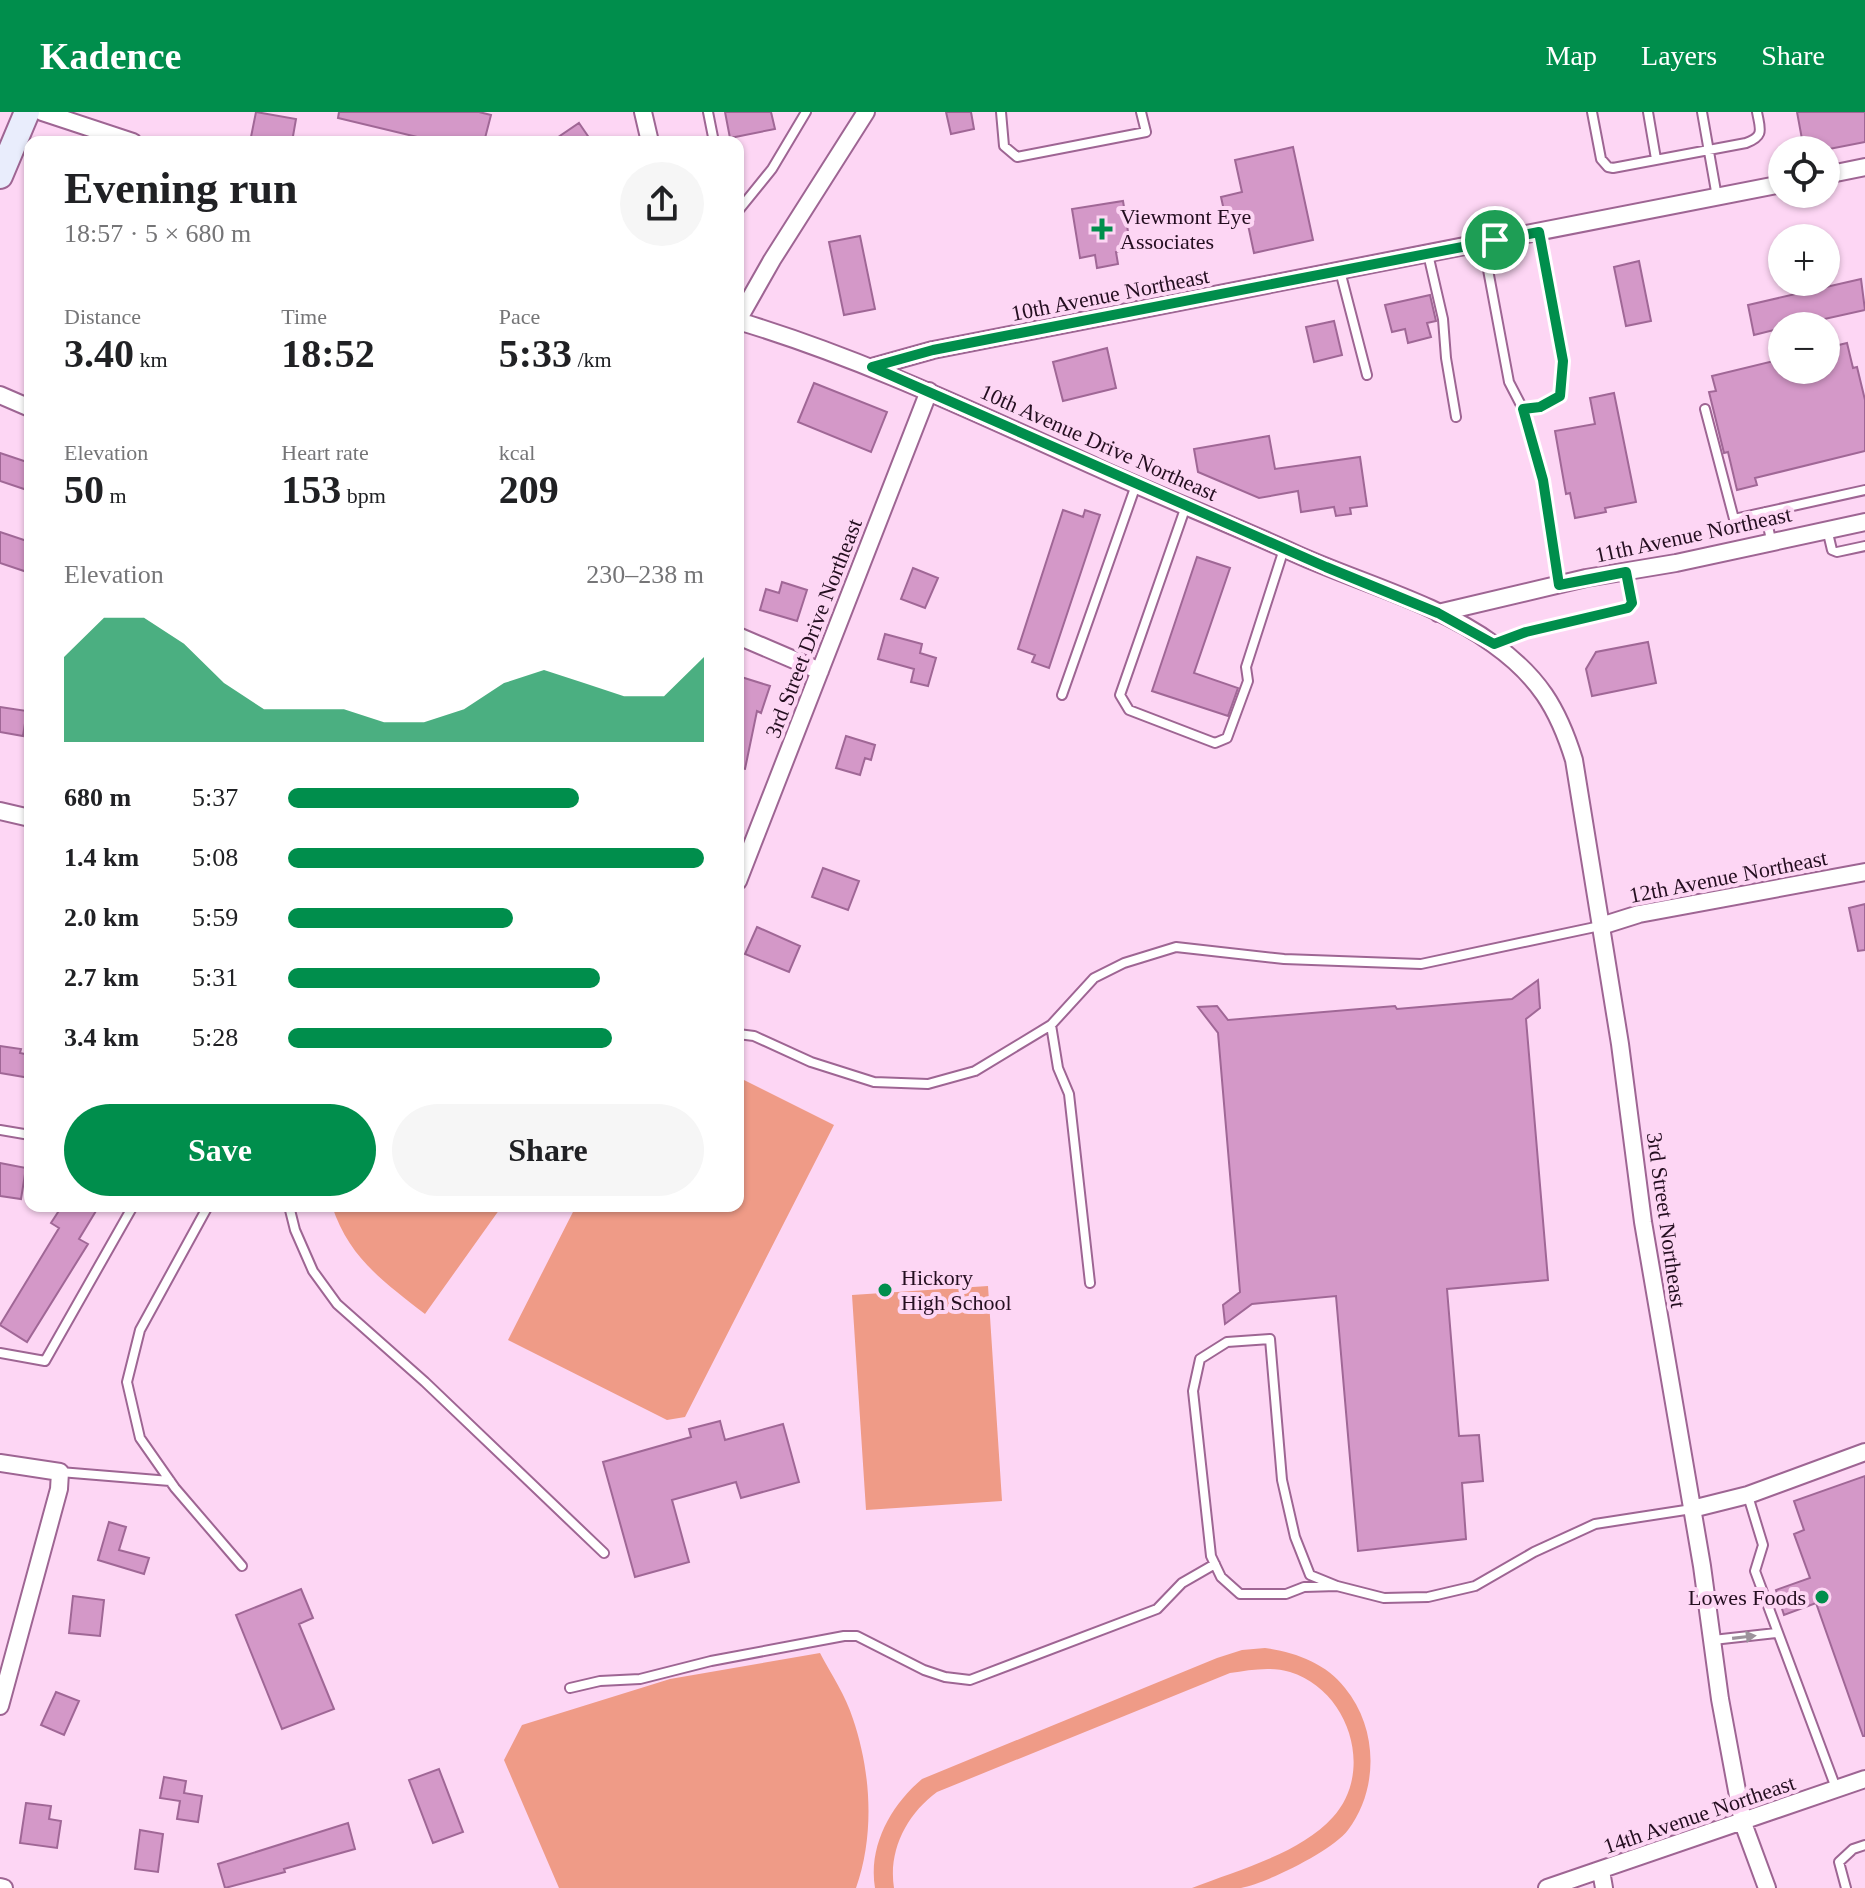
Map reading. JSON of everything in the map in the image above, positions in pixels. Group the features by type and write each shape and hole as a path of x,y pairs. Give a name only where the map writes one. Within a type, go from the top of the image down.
{"street":[{"path":"0,176 27,112"},
{"path":"42,112 115,136"},
{"path":"643,112 649,136"},
{"path":"744,309 866,112"},
{"path":"1840,172 1865,167"},
{"name":"10th Avenue Northeast","path":"872,367 933,350 1768,187"},
{"name":"10th Avenue Drive Northeast","path":"744,322 872,367 1137,485 1438,613"},
{"name":"3rd Street Drive Northeast","path":"744,866 929,391"},
{"path":"0,395 24,405"},
{"name":"11th Avenue Northeast","path":"1438,613 1865,522"},
{"name":"3rd Street Northeast","path":"1438,613 1494,644 1535,679 1565,731 1574,760 1591,848 1643,1222 1743,1823 1767,1888"},
{"path":"744,639 820,671"},
{"path":"0,811 24,817"},
{"name":"12th Avenue Northeast","path":"1601,926 1639,914 1865,872"},
{"path":"1692,1509 1748,1495 1865,1452"},
{"path":"0,1463 60,1476 30,1603 0,1706"},
{"name":"14th Avenue Northeast","path":"1547,1888 1602,1880 1743,1823 1865,1779"}],"lane":[{"path":"708,112 713,136"},
{"path":"744,204 772,169 806,112"},
{"path":"1001,112 1004,146 1017,157 1146,132 1141,112"},
{"path":"1592,112 1601,159 1613,168 1757,139 1761,132 1757,112"},
{"path":"1648,112 1656,159"},
{"path":"1702,112 1717,197"},
{"path":"1523,409 1540,407 1560,396 1563,361 1539,232"},
{"path":"1482,242 1509,382 1523,409 1543,480 1559,585"},
{"path":"1428,254 1443,319 1456,417"},
{"path":"1340,271 1367,375"},
{"path":"1705,409 1734,519 1865,490"},
{"path":"1062,695 1137,485"},
{"path":"1186,505 1120,695 1129,710 1215,743 1227,738 1248,681 1246,667 1285,549"},
{"path":"1765,512 1771,540"},
{"path":"1827,529 1832,550 1837,552 1865,546"},
{"path":"1494,644 1526,632 1628,608 1632,603 1626,572"},
{"path":"744,1035 754,1036 811,1062 874,1082 928,1084 975,1071 1051,1025 1094,978 1124,963 1176,947 1284,959 1421,964 1601,926"},
{"path":"1051,1025 1058,1068 1069,1094 1090,1283"},
{"path":"0,1130 24,1134"},
{"path":"0,1353 45,1361 130,1212"},
{"path":"205,1212 140,1330 127,1382 140,1438 170,1481 242,1566"},
{"path":"290,1212 313,1271 337,1304 425,1382 604,1553"},
{"path":"1337,1586 1304,1587 1286,1594 1240,1594 1221,1577 1211,1556 1193,1391 1200,1359 1227,1342 1270,1339 1282,1480 1295,1537 1310,1575 1337,1586 1384,1598 1428,1597 1475,1586 1534,1552 1595,1524 1692,1509"},
{"path":"60,1476 170,1481"},
{"path":"1748,1495 1763,1545 1755,1571 1837,1789"},
{"path":"570,1688 600,1681 640,1679 711,1661 844,1636 857,1636 945,1677 970,1680 1157,1609 1182,1583 1215,1564"},
{"path":"1712,1640 1776,1633"},
{"path":"1846,1888 1839,1862 1853,1849 1865,1845"}],"shaded area":[{"path":"744,1080 834,1125 685,1417 667,1420 508,1340 573,1212 744,1212"},
{"path":"334,1212 498,1212 425,1314 370,1268 339,1224"},
{"path":"988,1286 1002,1501 866,1510 852,1295"},
{"path":"1265,1648 1309,1660 1337,1679 1356,1704 1369,1740 1369,1778 1358,1814 1340,1838 1314,1856 1282,1873 1241,1888 1192,1888 1286,1851 1319,1830 1346,1798 1352,1777 1353,1756 1341,1714 1328,1696 1311,1682 1290,1672 1260,1669 1230,1673 937,1792 917,1811 902,1834 894,1860 894,1888 875,1888 875,1857 884,1828 901,1801 922,1779 1217,1658 1242,1650"},
{"path":"820,1653 850,1710 864,1760 868,1825 856,1888 559,1888 504,1760 522,1725 670,1679"}],"building":[{"path":"256,112 296,119 293,136 251,136"},
{"path":"339,112 479,112 491,115 486,136 413,136 338,118"},
{"path":"725,112 771,112 775,129 730,136"},
{"path":"946,112 971,112 974,129 951,134"},
{"path":"1797,112 1865,112 1865,142 1840,147 1840,136 1801,136"},
{"path":"579,123 588,136 560,136"},
{"path":"1293,147 1313,240 1254,253 1247,220 1227,224 1221,197 1242,192 1235,160"},
{"name":"Viewmont Eye Associates","path":"1123,201 1131,250 1116,252 1118,264 1097,268 1095,255 1080,258 1072,209"},
{"path":"860,236 875,309 844,315 829,242"},
{"path":"1639,261 1651,321 1626,326 1614,267"},
{"path":"1861,279 1865,310 1840,316 1840,312 1768,312 1768,332 1754,335 1748,305 1787,296 1840,296 1840,284"},
{"path":"1430,295 1436,321 1427,323 1431,337 1408,343 1405,329 1392,332 1385,305"},
{"path":"1334,321 1342,355 1314,362 1306,327"},
{"path":"1847,343 1865,400 1865,451 1755,478 1757,485 1737,490 1709,392 1716,391 1712,376 1768,362 1768,384 1840,384 1840,345"},
{"path":"1107,348 1116,388 1063,401 1053,362"},
{"path":"814,383 887,412 871,452 798,422"},
{"path":"1614,393 1636,502 1575,518 1570,493 1566,494 1555,431 1595,424 1590,398"},
{"path":"1269,436 1275,469 1360,457 1367,506 1350,508 1351,514 1336,516 1334,507 1301,512 1298,491 1259,498 1198,472 1194,449"},
{"path":"0,453 24,461 24,489 0,481"},
{"path":"1063,510 1083,517 1085,510 1100,515 1049,668 1032,662 1035,655 1018,649"},
{"path":"0,532 24,540 24,571 0,563"},
{"path":"1197,557 1230,568 1194,673 1238,688 1228,716 1152,691"},
{"path":"913,568 938,578 925,608 901,599"},
{"path":"782,582 807,590 797,621 760,610 766,589 779,593"},
{"path":"885,634 922,644 920,653 936,658 928,686 911,682 914,669 878,659"},
{"path":"1648,642 1656,683 1592,696 1586,669 1596,652"},
{"path":"744,678 770,686 761,713 757,711 745,769"},
{"path":"0,707 24,711 23,736 0,732"},
{"path":"846,736 875,745 871,760 865,758 860,775 836,768"},
{"path":"823,868 859,881 848,910 812,897"},
{"path":"1865,904 1865,950 1858,951 1849,908"},
{"path":"757,927 800,946 789,972 745,954"},
{"path":"1538,980 1540,1008 1526,1019 1548,1280 1447,1289 1459,1436 1479,1435 1483,1481 1462,1483 1466,1539 1358,1551 1336,1296 1252,1304 1225,1324 1223,1305 1240,1292 1218,1033 1198,1007 1217,1006 1228,1020 1395,1006 1397,1009 1512,999"},
{"path":"0,1046 21,1049 20,1053 24,1054 24,1077 0,1073"},
{"path":"0,1163 24,1168 21,1199 0,1196"},
{"path":"58,1212 95,1212 79,1239 88,1244 27,1342 0,1325 59,1228 51,1223"},
{"path":"720,1421 725,1440 783,1424 799,1482 741,1498 736,1482 672,1500 689,1562 635,1577 603,1462 691,1437 689,1429"},
{"name":"Lowes Foods","path":"1865,1476 1863,1736 1816,1603 1784,1615 1776,1590 1810,1578 1794,1534 1804,1530 1794,1501"},
{"path":"109,1522 126,1527 119,1550 149,1558 144,1574 98,1560"},
{"path":"301,1589 313,1618 299,1624 334,1709 282,1729 236,1615"},
{"path":"73,1596 104,1600 100,1636 69,1633"},
{"path":"56,1692 79,1701 64,1735 41,1725"},
{"path":"439,1769 463,1832 433,1843 409,1780"},
{"path":"164,1777 186,1781 184,1793 202,1796 198,1822 177,1819 180,1801 160,1798"},
{"path":"26,1803 51,1806 49,1819 61,1821 57,1848 20,1843"},
{"path":"348,1823 355,1849 225,1888 218,1864"},
{"path":"140,1830 163,1834 158,1872 135,1869"}],"place":[{"name":"Viewmont Eye Associates","path":"1102,229"},
{"name":"Hickory High School","path":"885,1290"},
{"name":"Lowes Foods","path":"1822,1597"}],"route":[{"path":"1539,232 1563,361 1560,396 1540,407 1523,409 1543,480 1559,585 1626,572 1632,603 1628,608 1526,632 1494,644 1438,613 1326,567 872,367 933,350 1495,240 1539,232"}]}
